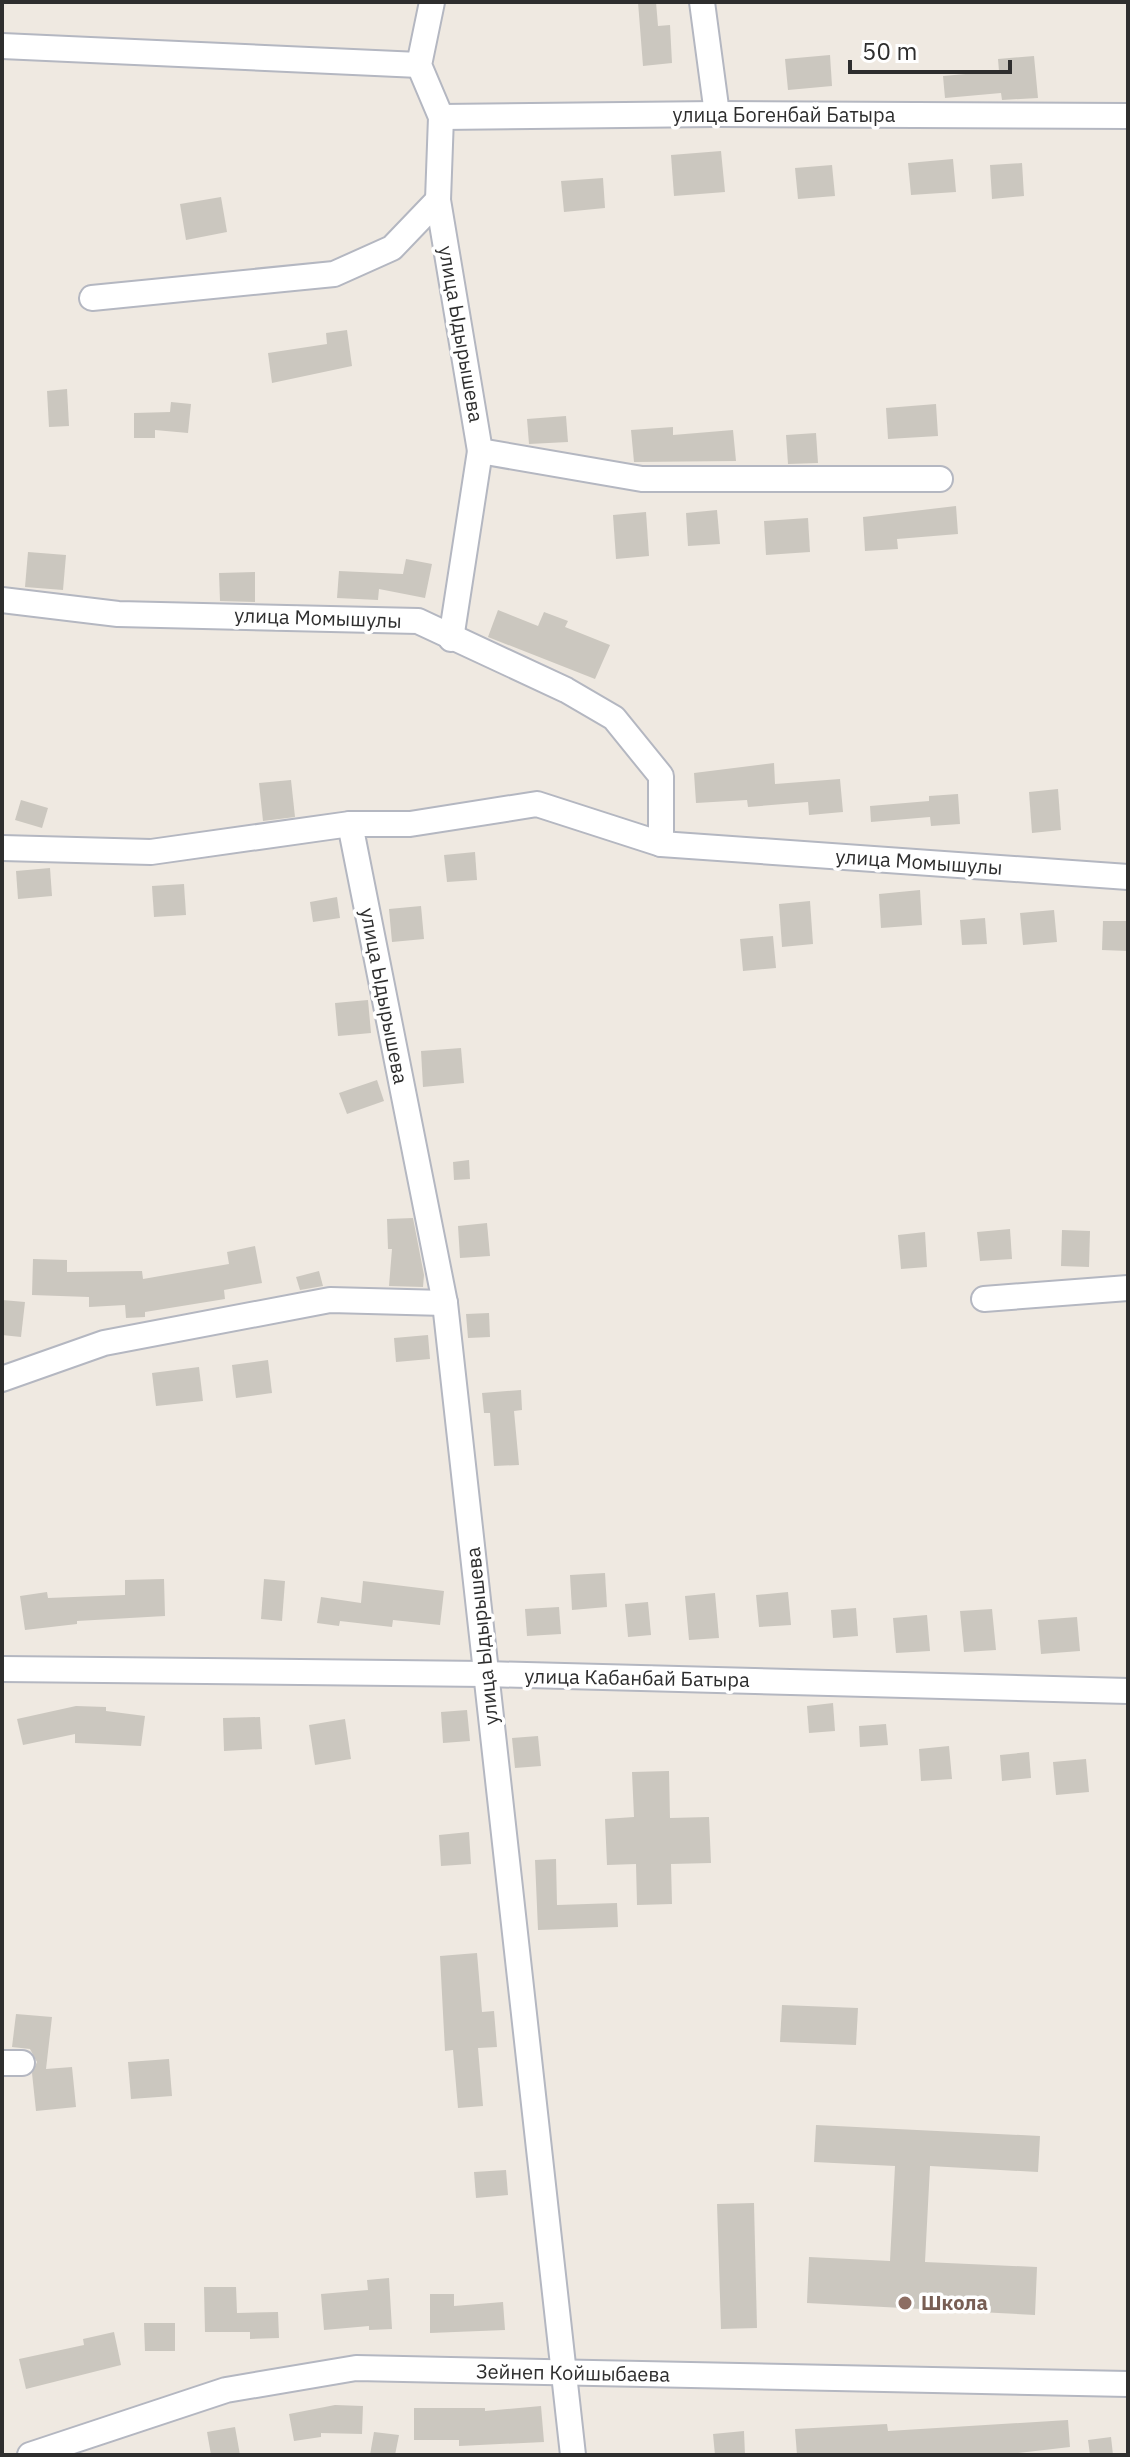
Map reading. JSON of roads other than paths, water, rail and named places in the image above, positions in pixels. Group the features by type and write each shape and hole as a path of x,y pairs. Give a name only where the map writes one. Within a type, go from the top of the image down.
{"street":[{"path":"2,46 419,65 432,2"},
{"path":"702,2 717,114"},
{"name":"улица Ыдырышева","path":"419,65 441,117 438,200 480,451 642,479 940,479"},
{"name":"улица Богенбай Батыра","path":"441,117 717,114 1128,116"},
{"path":"92,298 334,274 392,248 438,200"},
{"path":"451,639 480,451"},
{"name":"улица Момышулы","path":"2,600 118,614 418,621 566,690 614,718 661,776 661,844"},
{"name":"улица Момышулы","path":"2,848 151,852 350,824 410,824 537,804 661,844 1128,877"},
{"name":"улица Ыдырышева","path":"350,824 445,1303 573,2455"},
{"path":"984,1299 1128,1288"},
{"path":"2,1379 104,1343 330,1300 445,1303"},
{"name":"улица Кабанбай Батыра","path":"2,1669 486,1674 1128,1691"},
{"name":"Зейнеп Койшыбаева","path":"30,2455 226,2390 356,2368 1128,2384"}],"place":[{"name":"Школа","path":"905,2303"}]}
